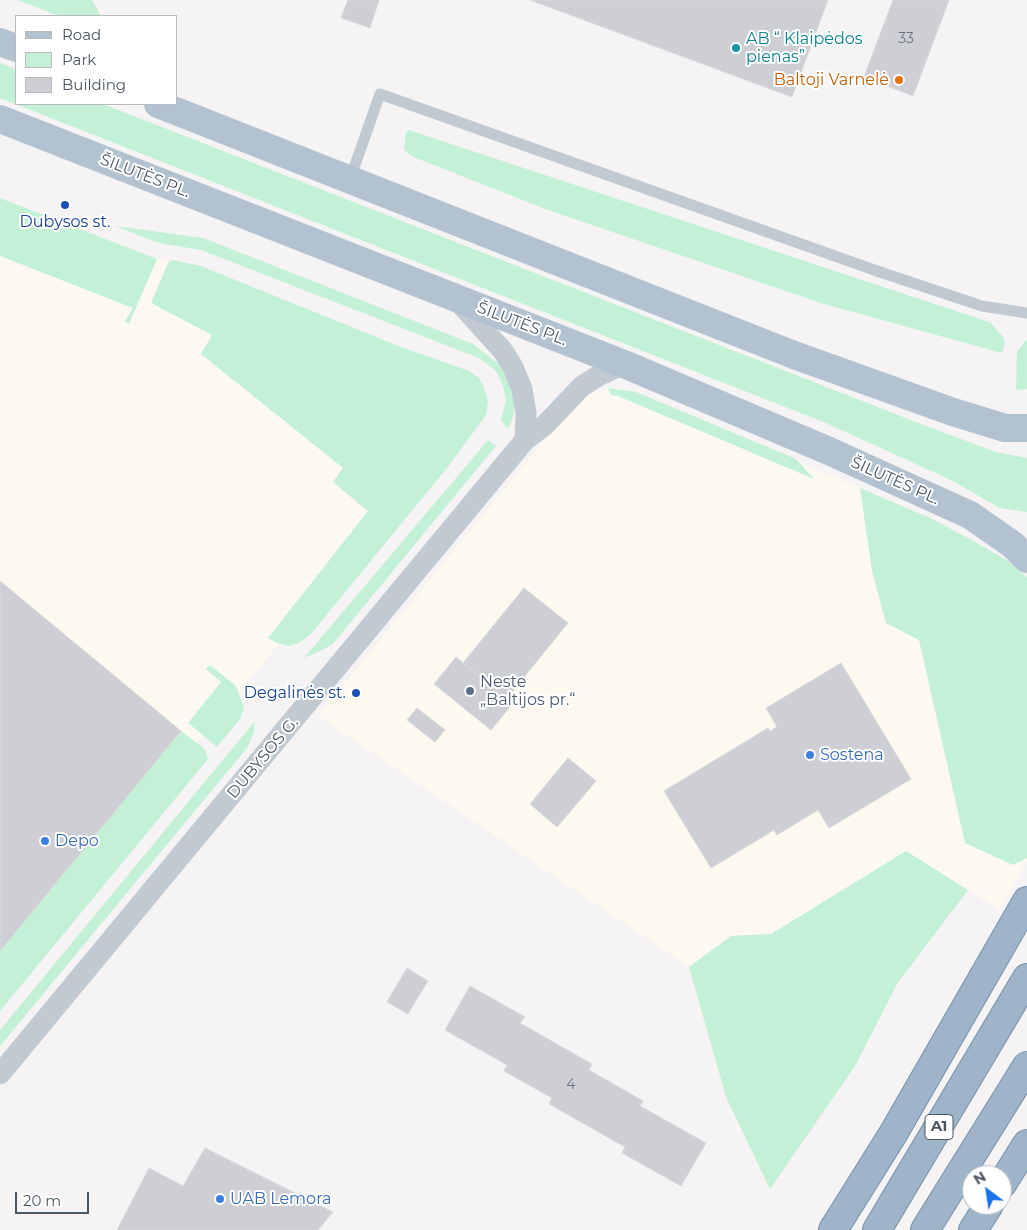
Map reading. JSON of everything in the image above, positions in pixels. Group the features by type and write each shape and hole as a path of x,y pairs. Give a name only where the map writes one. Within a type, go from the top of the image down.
{"highway":[{"path":"833,1230 893,1134 1027,901"},
{"name":"A1","path":"877,1230 1002,1023 1027,978"},
{"name":"A1","path":"925,1230 1027,1066"},
{"path":"1012,1168 1027,1144"},
{"path":"973,1230 983,1215"}],"main road":[{"path":"0,42 15,48"},
{"path":"161,105 794,356 953,412 1005,428 1027,428"},
{"name":"ŠILUTĖS PL.","path":"0,119 624,364 829,451 970,515 1013,544 1027,559"}],"street":[{"path":"455,298 503,351 513,367 526,413 525,440"},
{"name":"DUBYSOS G.","path":"0,1074 525,440 545,425 582,386 624,364"}],"lane":[{"path":"350,180 380,94 894,277 982,306 1027,313"}],"shaded area":[{"path":"0,198 453,373 469,414 0,981"},
{"path":"608,388 636,392 930,518 1008,561 1027,577 1027,860 1000,910 906,851 771,934 731,936 689,967 318,716 572,407 583,397"}],"green space":[{"path":"18,0 92,0 100,15 56,15"},
{"path":"0,63 15,69 15,104 0,98"},
{"path":"18,105 106,105 921,424 996,452 1027,458 1027,512 1000,508 951,480 826,423"},
{"path":"409,130 986,321 991,323 1005,342 1002,353 824,304 548,210 411,156 404,149 406,132"},
{"path":"0,198 157,259 129,324 125,321 133,308 0,256"},
{"path":"115,226 203,238 473,344 504,368 515,400 513,417 508,429 501,420 506,400 503,385 496,371 479,358 201,250 159,243"},
{"path":"172,260 201,266 396,345 469,371 479,378 484,387 488,401 486,415 447,468 310,635 299,643 289,646 268,638 368,511 333,482 343,468 201,354 212,335 151,303 168,263"},
{"path":"1027,339 1027,389 1016,390 1017,351"},
{"path":"608,388 636,392 796,459 814,479 618,396 611,395"},
{"path":"488,440 496,446 333,644 304,658"},
{"path":"860,488 930,518 968,538 1008,561 1027,577 1027,858 1013,865 965,843 919,640 886,623 872,571"},
{"path":"210,665 236,686 244,708 240,719 217,747 188,723 221,682 206,669"},
{"path":"255,721 254,732 247,748 0,1046 0,1030"},
{"path":"181,731 205,749 208,759 0,1011 0,951"},
{"path":"906,851 968,890 897,984 855,1066 770,1189 726,1097 689,967 731,936 771,934"}],"building":[{"path":"348,0 379,0 370,28 341,18"},
{"name":"AB “ Klaipėdos pienas”","path":"530,0 828,0 792,97"},
{"name":"AB “ Klaipėdos pienas”","path":"893,0 949,0 913,96 864,77"},
{"name":"Depo","path":"0,581 181,731 0,951"},
{"path":"524,588 568,623 507,698 463,663"},
{"name":"Neste „Baltijos pr.“","path":"456,657 513,703 491,730 434,684"},
{"name":"Sostena","path":"841,663 911,779 829,828 818,810 777,835 774,830 711,868 664,791 768,728 770,731 777,727 766,708"},
{"path":"417,708 445,730 435,742 407,720"},
{"path":"568,758 596,781 557,827 530,804"},
{"path":"407,968 428,981 408,1014 387,1002"},
{"path":"470,986 525,1017 520,1023 592,1064 589,1070 643,1101 640,1106 706,1143 681,1186 622,1153 625,1147 549,1104 552,1098 504,1071 507,1065 445,1030"},
{"name":"UAB Lemora","path":"205,1148 333,1212 318,1230 117,1230 149,1168 183,1186"}],"place":[{"name":"AB “ Klaipėdos pienas”","path":"736,48"},
{"name":"Baltoji Varnelė","path":"899,80"},
{"name":"Dubysos st.","path":"65,205"},
{"name":"Neste „Baltijos pr.“","path":"470,691"},
{"name":"Degalinės st.","path":"356,693"},
{"name":"Sostena","path":"810,755"},
{"name":"Depo","path":"45,841"},
{"name":"UAB Lemora","path":"220,1199"}]}
